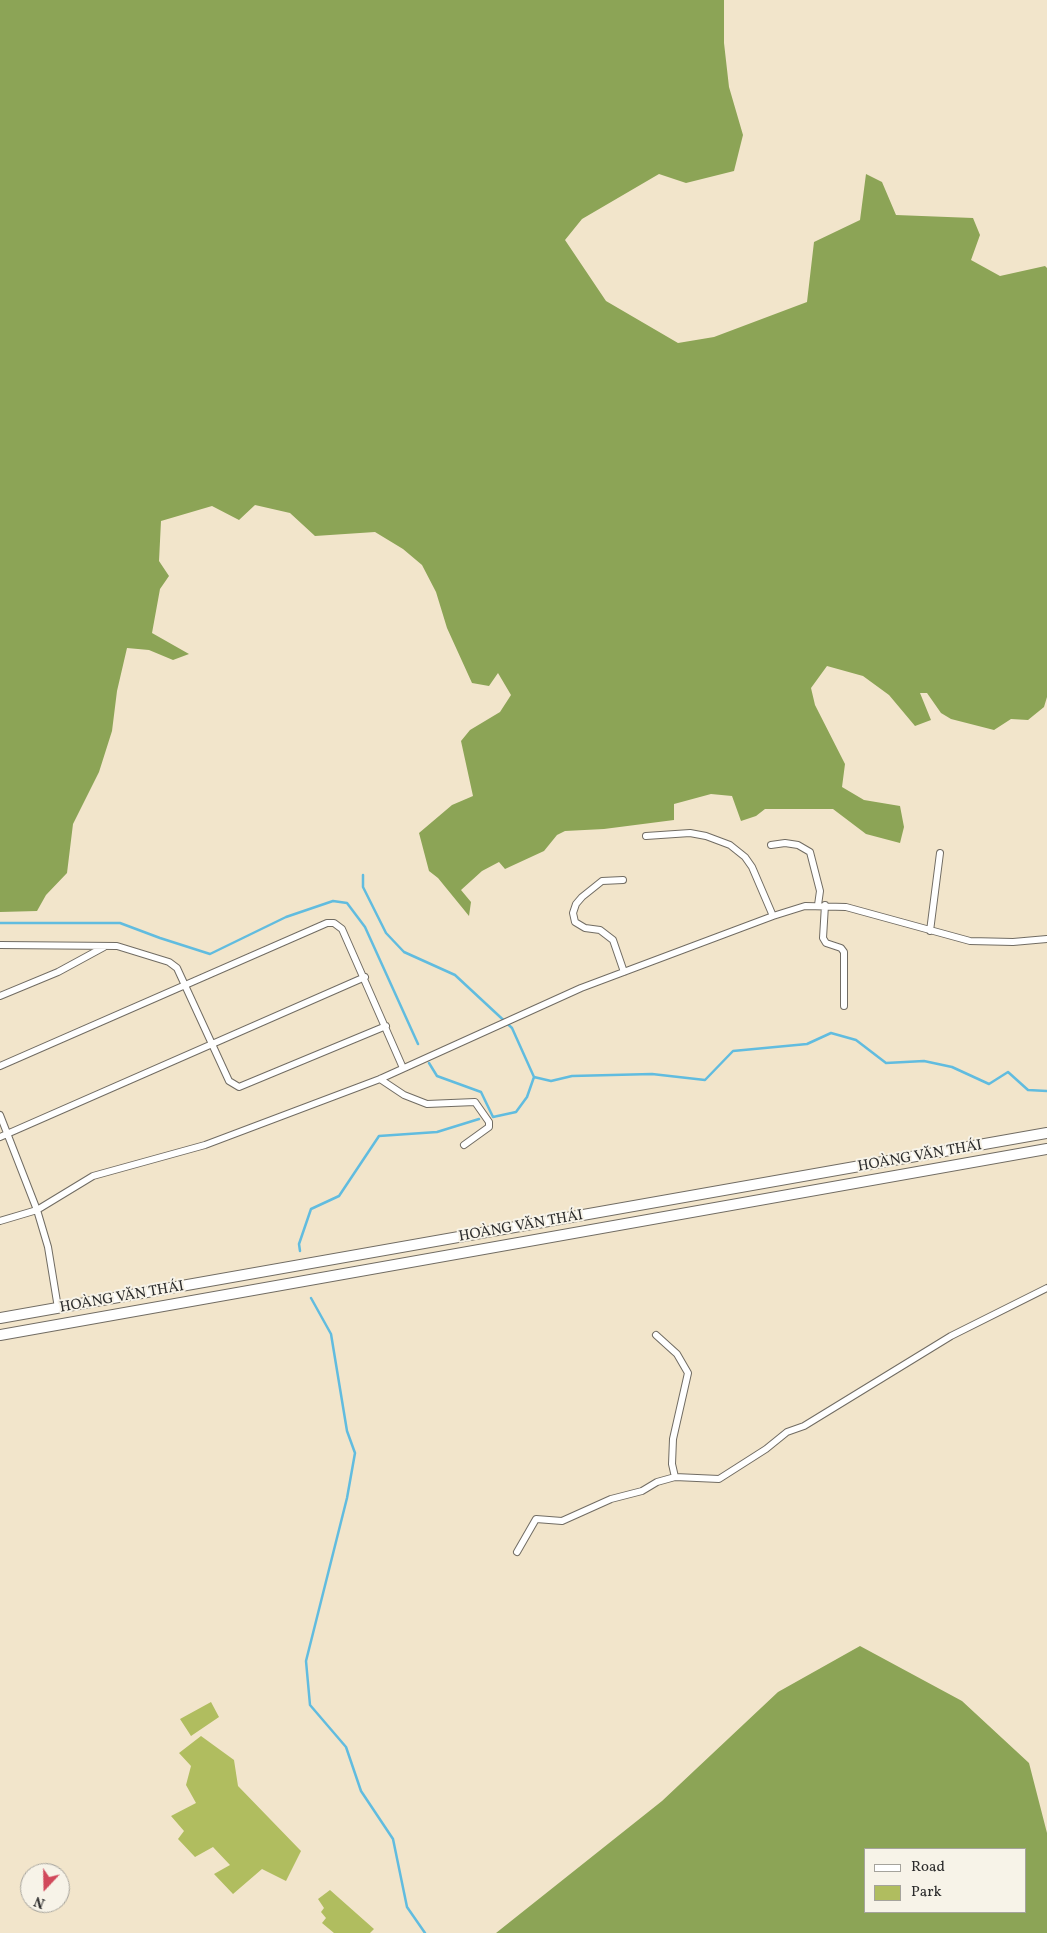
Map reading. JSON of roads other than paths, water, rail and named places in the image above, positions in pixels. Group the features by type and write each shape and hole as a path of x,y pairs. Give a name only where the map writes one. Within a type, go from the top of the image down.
{"main road":[{"name":"HOÀNG VĂN THÁI","path":"0,1318 598,1214 1047,1133"},
{"name":"HOÀNG VĂN THÁI","path":"0,1335 1047,1149"},
{"path":"58,1308 61,1324"}],"street":[{"path":"646,836 690,833 706,836 730,845 745,856 752,867 773,916"},
{"path":"771,846 785,843 798,845 810,852 819,886 824,938 826,943 841,948 844,952 844,1006"},
{"path":"930,931 940,853"},
{"path":"623,880 602,881 582,897 576,904 573,913 576,922 584,928 600,930 613,940 624,972"},
{"path":"0,1222 37,1210 94,1176 205,1145 380,1079 573,992 773,916 805,906 846,907 970,941 1013,942 1047,938"},
{"path":"0,1066 129,1009 186,987 327,923 334,923 342,929 365,977 403,1068"},
{"path":"0,945 117,946 169,962 177,968 229,1081 234,1085 243,1087 386,1026"},
{"path":"0,996 58,972 105,946"},
{"path":"0,1137 365,977"},
{"path":"380,1079 398,1092 427,1104 475,1102 489,1122 488,1127 464,1145"},
{"path":"0,1115 37,1210 48,1247 58,1308"},
{"path":"517,1552 536,1519 562,1521 611,1499 642,1491 657,1482 676,1477 719,1480 766,1449 787,1432 804,1426 951,1336 1047,1288"},
{"path":"656,1335 676,1354 688,1373 673,1439 672,1464 676,1477"}],"waterway":[{"path":"363,875 363,887 386,933 404,952 455,975 512,1028 534,1077 527,1097 516,1112 493,1117 481,1092 437,1076 429,1063"},
{"path":"0,923 120,923 210,954 286,917 333,901 347,903 365,927 418,1044"},
{"path":"534,1077 551,1081 572,1076 652,1074 705,1080 733,1051 807,1044 831,1033 856,1040 886,1063 924,1061 952,1067 989,1084 1008,1072 1028,1090 1047,1091"},
{"path":"300,1251 299,1244 311,1209 339,1196 379,1136 437,1132 479,1119"},
{"path":"311,1298 331,1334 347,1431 355,1453 347,1498 306,1661 310,1705 346,1747 361,1791 393,1839 407,1907 425,1933"}]}
